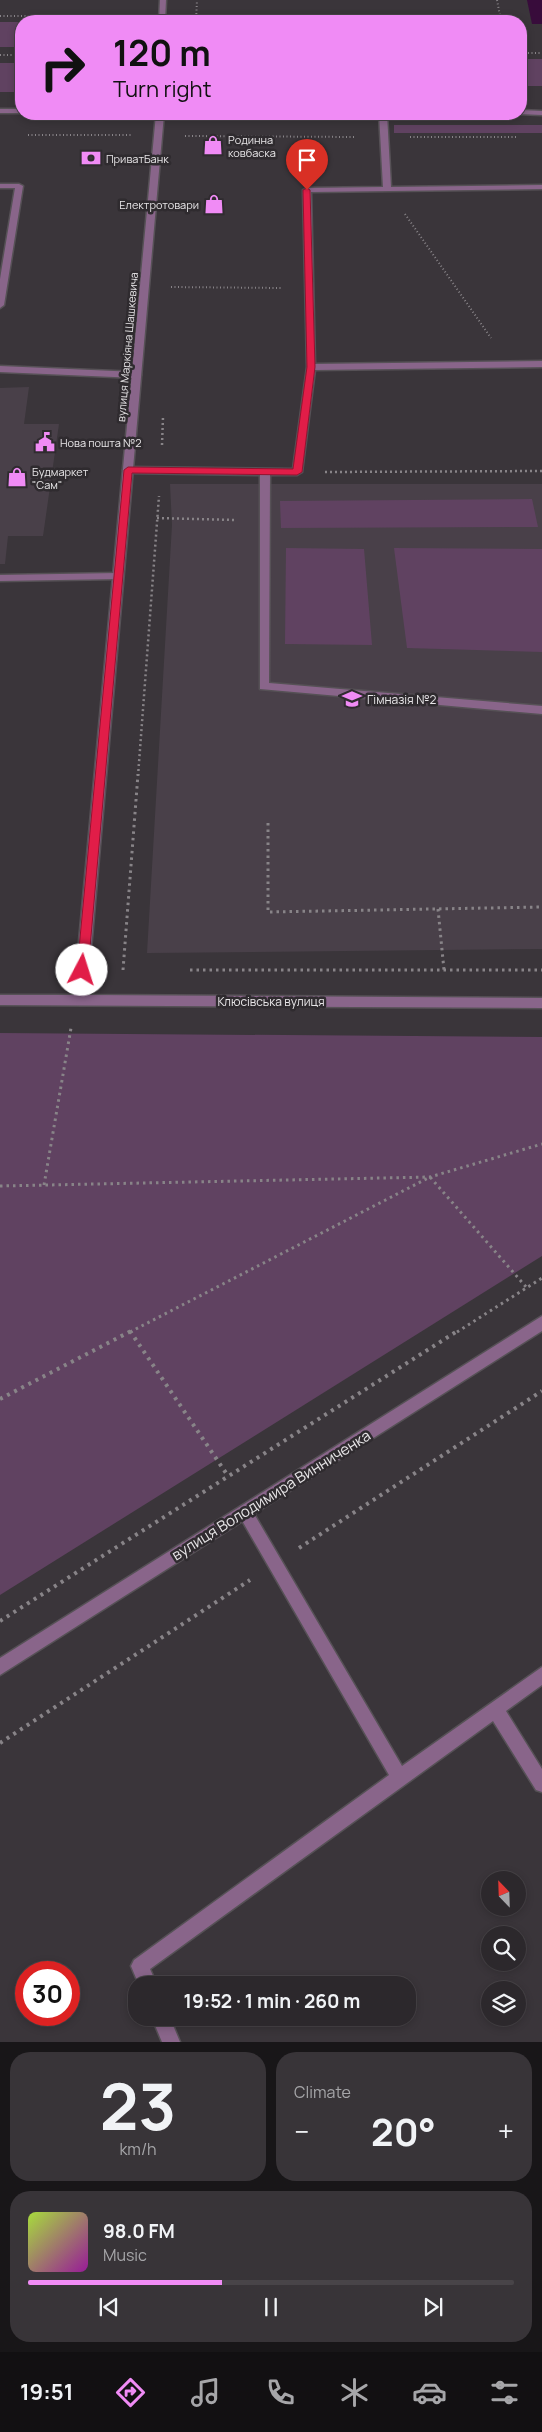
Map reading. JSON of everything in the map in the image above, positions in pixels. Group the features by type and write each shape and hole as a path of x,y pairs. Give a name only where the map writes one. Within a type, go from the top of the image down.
{"street":[{"path":"162,15 163,0"},
{"path":"0,111 15,111"},
{"path":"527,112 542,112"},
{"name":"вулиця Маркіяна Шашкевича","path":"80,1001 159,120"},
{"path":"383,120 387,189"},
{"path":"0,186 19,186 0,305"},
{"path":"128,470 297,472 311,367 307,190 542,187"},
{"path":"311,367 542,364"},
{"path":"0,369 137,375"},
{"path":"265,472 264,686 542,710"},
{"path":"0,578 118,576"},
{"name":"Клюсівська вулиця","path":"0,1000 542,1002"},
{"name":"вулиця Володимира Винниченка","path":"0,1667 542,1323"},
{"path":"245,1512 400,1778"},
{"path":"144,1976 140,1966 542,1675"},
{"path":"495,1709 542,1784"},
{"path":"164,2026 171,2042"}],"path":[{"path":"196,15 197,0"},
{"path":"497,0 500,15"},
{"path":"0,16 15,16"},
{"path":"527,53 542,53"},
{"path":"0,55 15,55"},
{"path":"19,135 522,137"},
{"path":"387,189 510,365"},
{"path":"170,296 170,286 309,289"},
{"path":"123,970 164,412"},
{"path":"297,472 542,471"},
{"path":"157,518 265,521"},
{"path":"268,823 268,912 542,907"},
{"path":"438,909 444,970"},
{"path":"82,970 132,970"},
{"path":"181,970 542,970"},
{"path":"44,1185 71,1025"},
{"path":"0,1399 430,1177 542,1144"},
{"path":"0,1186 430,1177"},
{"path":"430,1177 527,1288"},
{"path":"0,1621 542,1278"},
{"path":"130,1331 228,1476"}],"shaded area":[{"path":"527,0 542,0 542,24 532,24"},
{"path":"0,22 15,22 15,47 0,47"},
{"path":"527,59 542,59 542,86 527,86"},
{"path":"0,63 15,63 15,92 0,92"},
{"path":"394,125 542,125 542,133 394,133"},
{"name":"Будмаркет \"Сам\"","path":"29,387 24,424 59,424 43,536 8,536 5,564 0,564 0,388"},
{"name":"Гімназія №2","path":"170,484 542,484 542,949 147,953 172,525"},
{"path":"532,499 538,527 281,528 280,501"},
{"path":"286,548 364,549 372,645 285,644"},
{"path":"394,548 542,549 542,652 407,648"},
{"path":"0,1033 542,1037 542,1256 0,1595"}],"place":[{"name":"Родинна ковбаска","path":"213,145"},
{"name":"ПриватБанк","path":"91,158"},
{"name":"Електротовари","path":"214,204"},
{"name":"Нова пошта №2","path":"45,442"},
{"name":"Будмаркет \"Сам\"","path":"17,477"},
{"name":"Гімназія №2","path":"352,699"}],"route":[{"path":"82,970 128,470 297,472 311,367 307,190"}]}
